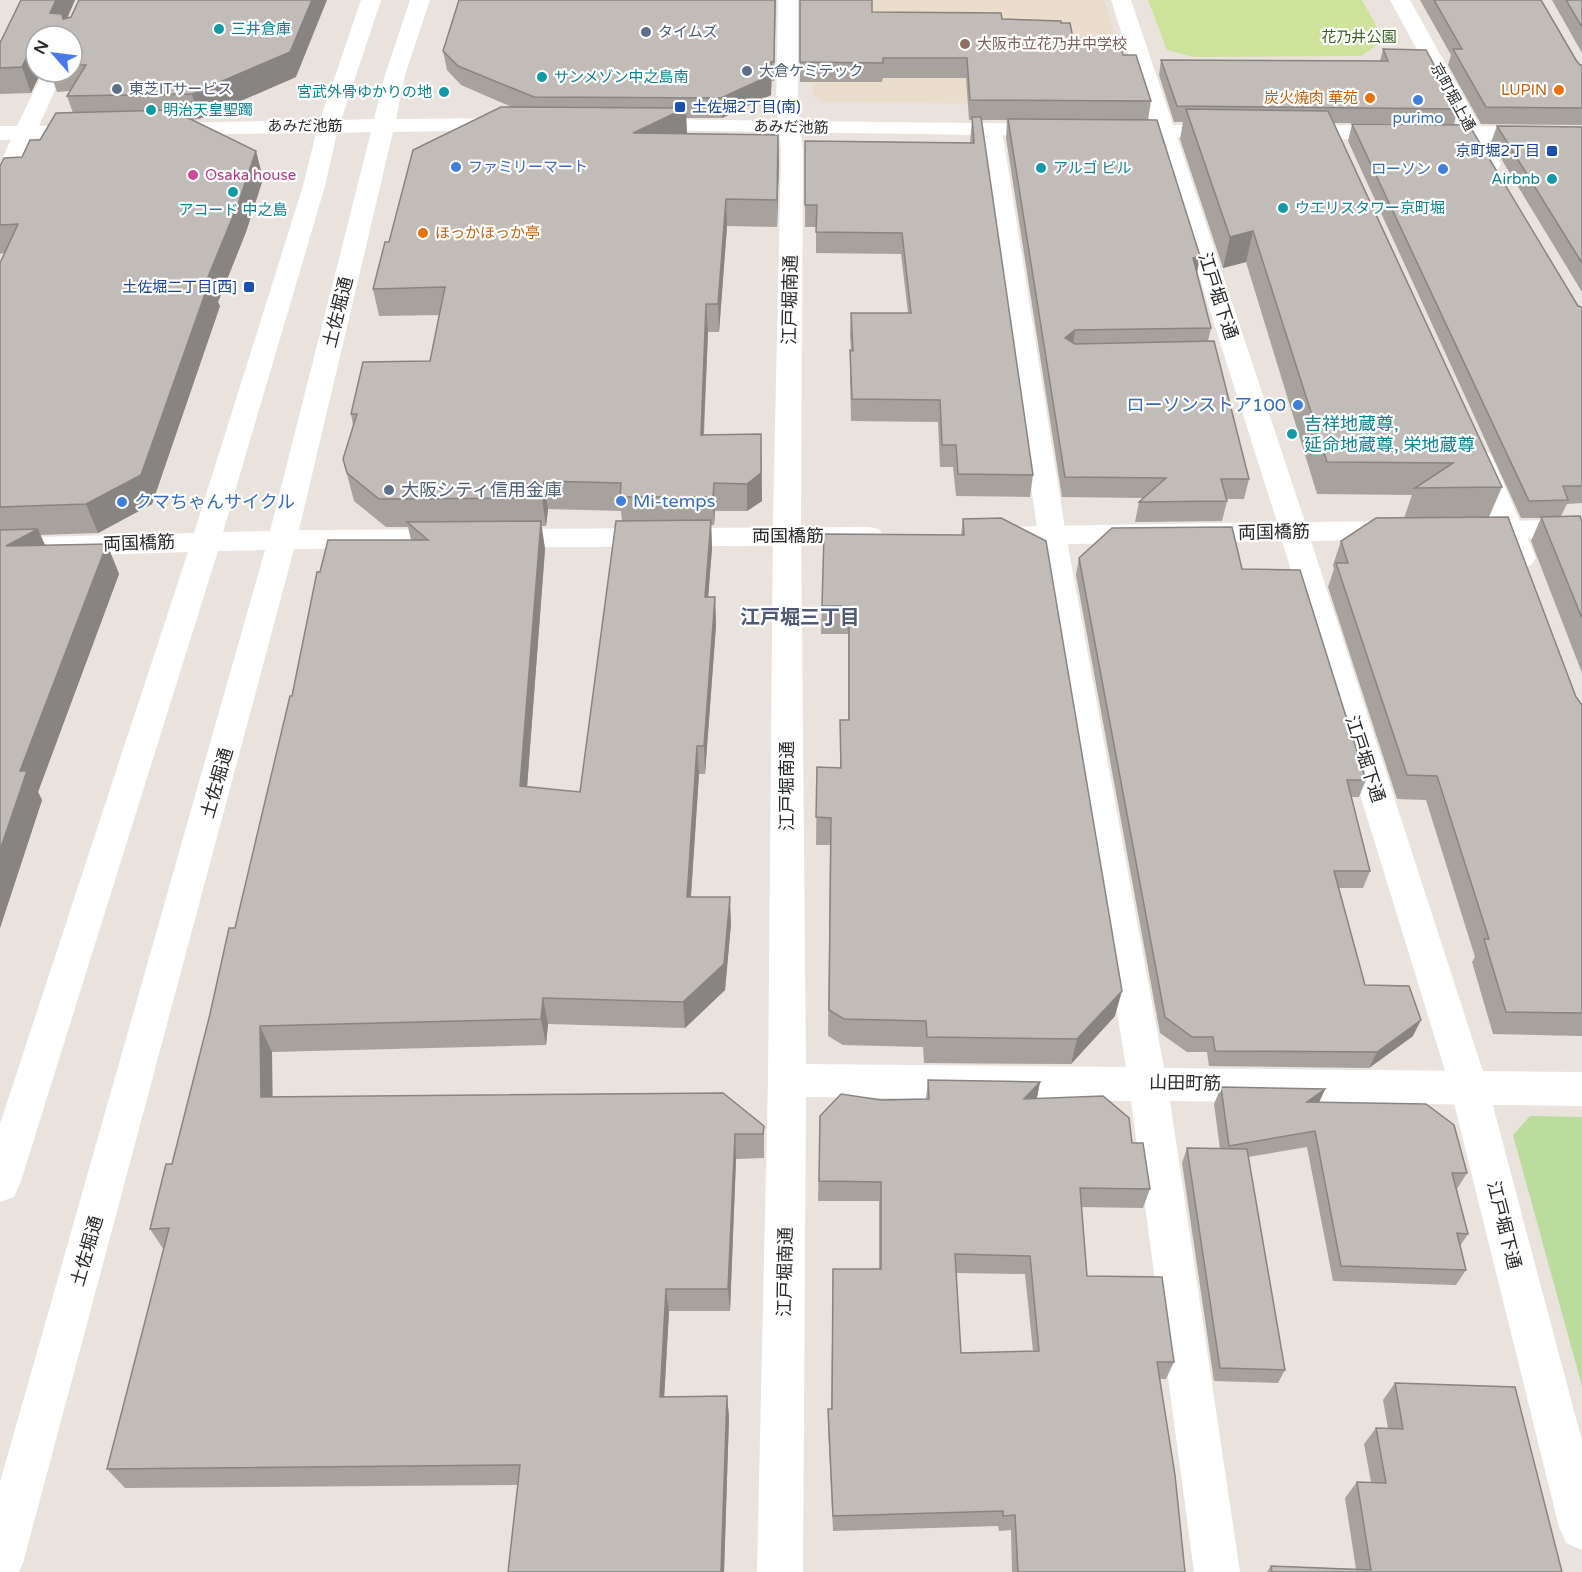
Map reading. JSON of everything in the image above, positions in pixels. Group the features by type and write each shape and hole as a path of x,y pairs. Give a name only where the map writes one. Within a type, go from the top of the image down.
{"street":[{"path":"0,1184 206,541 314,186 328,126 371,0"},
{"name":"土佐堀通","path":"0,1563 258,637 395,75 420,0"},
{"name":"江戸堀南通","path":"780,1572 788,1080 787,536 792,151 787,105 788,0"},
{"name":"江戸堀下通","path":"1121,0 1293,531 1469,1087 1582,1527"},
{"name":"京町堀上通","path":"1400,0 1504,187"},
{"path":"0,189 47,84"},
{"name":"あみだ池筋","path":"144,129 527,124"},
{"name":"あみだ池筋","path":"622,125 1070,130"},
{"path":"992,129 1052,535 1148,1083 1218,1572"},
{"path":"0,133 108,130"},
{"path":"1092,130 1252,132"},
{"path":"1274,132 1335,143 1472,133 1582,134"},
{"path":"1467,433 1510,530 1529,580"},
{"name":"両国橋筋","path":"960,536 1582,529"},
{"name":"両国橋筋","path":"0,548 206,541 890,536"},
{"name":"山田町筋","path":"788,1080 1582,1089"}],"shaded area":[{"name":"大阪市立花乃井中学校","path":"812,0 1104,0 1135,98 1125,105 825,102 813,95"}],"green space":[{"name":"花乃井公園","path":"1148,0 1362,0 1384,40 1361,56 1193,57 1167,50"},
{"path":"1530,1116 1582,1117 1582,1386 1513,1135"}],"building":[{"name":"三井倉庫","path":"21,0 56,0 50,13 62,14 63,19 71,17 79,0 312,0 290,52 192,94 67,96 74,84 84,84 86,65 84,65 84,24 24,24 24,63 22,67 0,68 0,43"},
{"path":"459,0 775,0 774,62 771,62 771,75 721,98 534,97 458,66 443,51"},
{"name":"大阪市立花乃井中学校","path":"800,0 872,0 872,12 1001,13 1002,19 1070,23 1073,38 1118,38 1123,55 1136,55 1151,101 970,100 967,58 883,58 883,63 800,62"},
{"path":"1434,0 1541,0 1576,60 1582,65 1582,108 1486,107 1453,49 1462,49"},
{"path":"1566,0 1582,0 1582,27"},
{"path":"1383,49 1426,50 1458,109 1177,106 1161,60 1388,61"},
{"path":"501,107 686,108 633,133 778,135 777,200 726,199 718,304 706,304 701,435 761,434 761,473 747,484 714,483 713,497 620,497 621,483 544,481 542,498 379,499 347,473 343,459 357,414 351,414 363,362 430,361 445,287 373,289 385,242 389,242 413,150"},
{"path":"1186,109 1328,111 1502,487 1415,488 1453,463 1327,462 1253,231 1230,237"},
{"path":"172,110 256,151 238,204 208,277 211,277 141,475 86,504 0,507 0,263 18,224 0,225 0,166 4,158 22,157 30,140 40,140 56,113"},
{"path":"972,117 981,117 1033,475 958,474 956,445 942,445 940,400 852,399 851,313 911,313 902,233 816,232 817,205 805,205 805,141 974,143"},
{"path":"1008,119 1157,120 1200,256 1193,258 1211,328 1075,330 1065,338 1075,344 1214,341 1249,479 1221,479 1227,501 1139,502 1166,478 1065,477"},
{"path":"1352,124 1469,125 1578,306 1582,307 1582,486 1563,486 1568,500 1529,501"},
{"path":"1497,126 1582,127 1582,263"},
{"path":"1580,516 1582,522 1582,618 1541,517"},
{"path":"1508,517 1576,697 1582,705 1582,1013 1506,1012 1484,939 1489,939 1437,776 1407,775 1336,563 1348,563 1341,541 1376,518"},
{"path":"1001,518 1046,541 1122,991 1077,1039 927,1037 926,1021 844,1019 829,1010 831,818 816,817 817,767 841,768 840,720 849,720 849,606 822,606 824,534 964,535 963,519"},
{"path":"711,520 705,597 715,597 704,746 697,746 687,897 730,897 724,964 683,1002 543,998 541,1019 260,1026 261,1097 723,1093 764,1126 763,1134 735,1134 728,1289 666,1289 660,1397 727,1396 721,1572 508,1572 520,1465 107,1469 169,1228 150,1229 166,1164 172,1164 229,928 235,928 290,696 292,696 317,572 320,572 328,540 428,540 407,522 541,521 520,786 580,792 616,521"},
{"path":"1232,527 1242,569 1300,570 1366,780 1347,780 1370,871 1334,871 1365,985 1409,986 1421,1020 1377,1052 1215,1051 1213,1037 1192,1037 1165,1017 1079,558 1112,528"},
{"path":"38,529 6,546 107,544 20,771 27,771 0,850 0,530"},
{"path":"928,1080 1040,1082 1024,1099 1103,1096 1129,1118 1132,1143 1143,1143 1150,1189 1080,1188 1087,1276 1162,1277 1174,1362 1157,1362 1175,1475 1185,1572 1018,1572 1015,1515 1003,1516 1003,1511 833,1516 828,1409 832,1409 833,1269 881,1269 881,1182 819,1181 820,1116 841,1094 881,1100 929,1099","holes":["955,1254 1030,1256 1039,1351 961,1353"]},
{"path":"1221,1087 1325,1089 1307,1102 1426,1104 1454,1125 1467,1173 1452,1173 1468,1234 1457,1233 1466,1270 1341,1266 1315,1131 1229,1146"},
{"path":"1187,1148 1247,1149 1285,1370 1220,1368"},
{"path":"1395,1383 1515,1387 1562,1572 1272,1572 1271,1566 1371,1570 1357,1482 1386,1483 1376,1428 1403,1429"}],"place":[{"name":"三井倉庫","path":"219,29"},
{"name":"タイムズ","path":"646,32"},
{"name":"大阪市立花乃井中学校","path":"965,44"},
{"name":"大倉ケミテック","path":"747,71"},
{"name":"サンメゾン中之島南","path":"542,77"},
{"name":"東芝ITサービス","path":"117,89"},
{"name":"LUPIN","path":"1559,90"},
{"name":"宮武外骨ゆかりの地","path":"444,92"},
{"name":"炭火焼肉 華苑","path":"1370,98"},
{"name":"purimo","path":"1418,100"},
{"name":"土佐堀2丁目(南)","path":"680,107"},
{"name":"明治天皇聖躅","path":"151,110"},
{"name":"京町堀2丁目","path":"1552,151"},
{"name":"ファミリーマート","path":"456,167"},
{"name":"アルゴ ビル","path":"1041,168"},
{"name":"ローソン","path":"1443,169"},
{"name":"Osaka house","path":"193,175"},
{"name":"Airbnb","path":"1552,179"},
{"name":"アコード 中之島","path":"233,192"},
{"name":"ウエリスタワー京町堀","path":"1283,208"},
{"name":"ほっかほっか亭","path":"423,233"},
{"name":"土佐堀二丁目[西]","path":"249,287"},
{"name":"ローソンストア100","path":"1298,405"},
{"name":"吉祥地蔵尊, 延命地蔵尊, 栄地蔵尊","path":"1292,434"},
{"name":"大阪シティ信用金庫","path":"389,490"},
{"name":"Mi-temps","path":"621,501"},
{"name":"クマちゃんサイクル","path":"122,502"}],"district":[{"name":"江戸堀三丁目","path":"800,617"}]}
